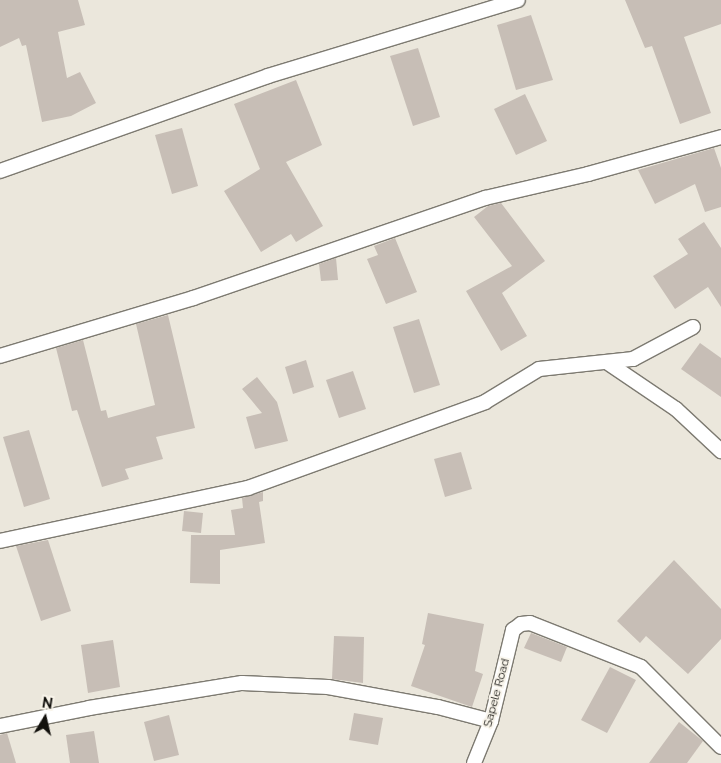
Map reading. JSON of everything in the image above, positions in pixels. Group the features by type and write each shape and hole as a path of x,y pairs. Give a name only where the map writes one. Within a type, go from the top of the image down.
{"street":[{"path":"0,172 268,76 518,0"},
{"path":"0,356 193,298 485,198 588,174 721,137"},
{"path":"0,541 248,488 485,402 539,369 633,359 694,327"},
{"path":"608,363 676,409 721,451"},
{"name":"Sapele Road","path":"474,763 491,721 513,630 521,624 530,623 641,667 721,747"},
{"path":"0,726 89,708 242,683 328,687 438,707 491,721"}],"building":[{"path":"0,0 78,0 85,25 58,32 67,78 80,72 96,103 71,116 42,122 26,45 22,46 19,38 0,47"},
{"path":"625,0 721,0 721,24 684,37 711,113 680,124 652,46 645,48"},
{"path":"531,15 553,80 516,90 497,25"},
{"path":"418,48 440,117 413,126 390,56"},
{"path":"296,80 322,145 286,162 323,226 296,242 291,234 261,252 224,191 260,169 234,104"},
{"path":"525,94 547,141 516,155 494,109"},
{"path":"182,128 198,186 172,194 155,135"},
{"path":"714,148 721,168 721,207 705,212 695,184 655,204 638,170"},
{"path":"501,203 545,261 502,293 527,336 501,351 466,291 512,266 474,217 488,206"},
{"path":"704,222 721,248 721,307 708,287 675,309 653,276 688,254 678,239"},
{"path":"395,238 417,292 386,304 367,259 378,255 374,246"},
{"path":"336,258 338,280 321,281 319,264"},
{"path":"168,315 195,428 156,437 163,459 125,469 129,479 102,487 77,410 72,411 56,348 83,340 101,411 106,410 108,418 155,405 136,324"},
{"path":"419,319 440,385 414,393 393,327"},
{"path":"700,343 721,358 721,397 681,369"},
{"path":"306,360 314,387 293,394 285,367"},
{"path":"353,371 366,409 339,418 326,380"},
{"path":"257,377 277,402 288,441 255,449 246,417 262,413 242,389"},
{"path":"29,430 50,499 24,507 3,437"},
{"path":"461,452 472,489 445,497 434,459"},
{"path":"263,492 263,501 259,502 265,543 220,550 220,584 190,583 191,535 235,535 231,510 243,508 242,498"},
{"path":"184,511 203,513 201,533 182,531"},
{"path":"48,540 71,611 41,621 16,546"},
{"path":"674,560 721,609 721,639 688,674 646,636 640,643 617,621"},
{"path":"428,613 484,624 475,671 483,674 472,707 411,686 425,645 422,644"},
{"path":"531,633 567,647 561,662 524,648"},
{"path":"334,636 364,637 363,683 332,679"},
{"path":"113,640 120,687 88,693 81,645"},
{"path":"610,667 636,680 607,733 581,720"},
{"path":"354,713 383,718 378,745 349,740"},
{"path":"169,715 179,755 154,761 144,722"},
{"path":"679,722 703,741 687,763 649,763"},
{"path":"94,731 99,763 70,763 66,735"},
{"path":"7,733 16,763 0,763 0,735"}]}
